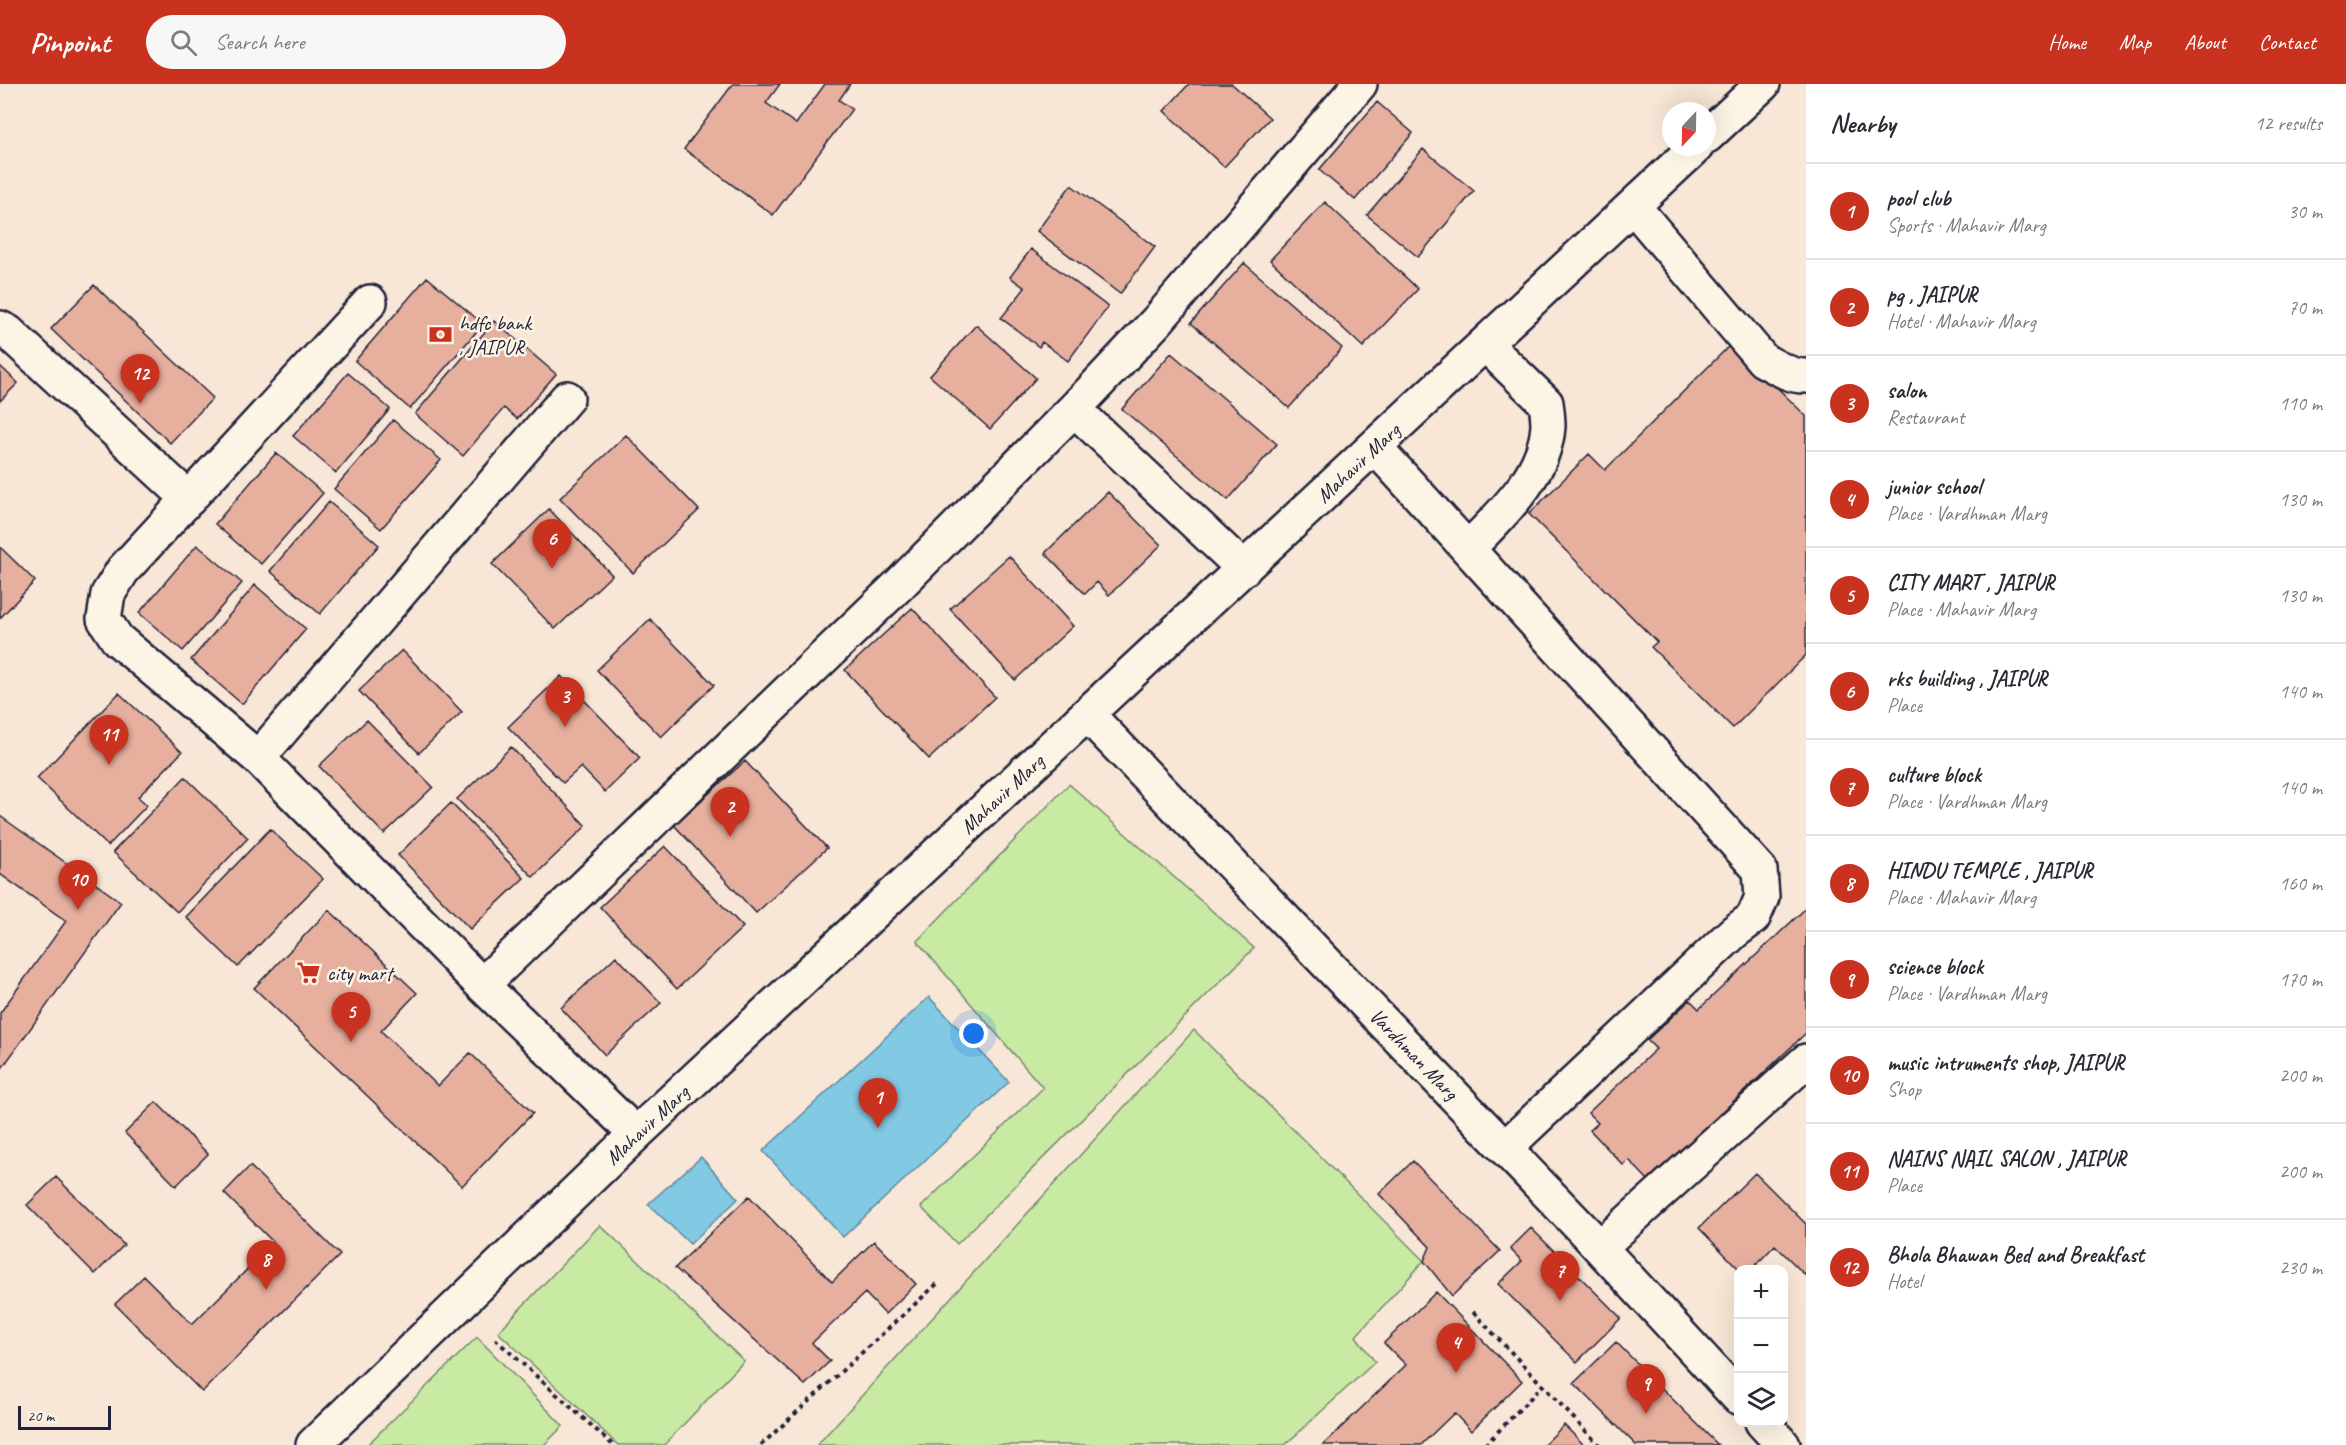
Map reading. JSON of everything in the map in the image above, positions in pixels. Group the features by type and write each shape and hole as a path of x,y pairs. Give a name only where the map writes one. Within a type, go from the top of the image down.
{"street":[{"path":"482,985 900,584 1074,409 1157,321 1360,84"},
{"path":"1716,128 1763,84"},
{"name":"Mahavir Marg","path":"313,1445 636,1134 1686,156"},
{"path":"1633,206 1763,360 1782,371 1806,376"},
{"path":"370,302 123,570 108,594 104,619 117,639 258,758 482,985 636,1134"},
{"path":"0,328 8,332 189,499"},
{"path":"1468,549 1507,508 1524,484 1540,458 1548,427 1546,403 1485,344"},
{"path":"258,758 567,398"},
{"path":"1074,409 1244,569"},
{"path":"1375,447 1760,870 1762,897 1753,918 1725,941 1505,1148"},
{"name":"Vardhman Marg","path":"1087,714 1600,1247 1734,1393"},
{"path":"1600,1247 1806,1061"}],"path":[{"path":"761,1445 938,1283"},
{"path":"1473,1311 1599,1445"},
{"path":"495,1339 613,1445"},
{"path":"1485,1445 1542,1386"}],"green space":[{"path":"1069,784 1254,948 957,1244 921,1207 1043,1088 917,941"},
{"path":"1194,1030 1424,1261 1356,1336 1375,1362 1285,1445 817,1445"},
{"path":"600,1225 744,1361 664,1445 618,1445 498,1332"},
{"path":"477,1337 563,1426 544,1445 367,1445"}],"water":[{"path":"929,997 1009,1082 843,1237 763,1151"},
{"path":"701,1157 738,1199 690,1244 648,1204"}],"building":[{"path":"733,84 780,84 766,103 796,124 825,84 850,84 839,100 852,109 773,215 684,149"},
{"path":"1189,84 1232,84 1270,118 1224,167 1164,111"},
{"path":"1377,102 1413,133 1355,200 1319,170"},
{"path":"1423,149 1474,191 1418,257 1367,215"},
{"path":"1071,185 1155,247 1120,294 1037,231"},
{"path":"1325,202 1418,289 1363,347 1270,260"},
{"path":"1031,249 1108,307 1068,361 1042,342 1039,347 1001,318 1025,288 1010,277"},
{"path":"1244,263 1342,348 1289,408 1191,323"},
{"path":"427,277 483,324 410,409 355,361"},
{"path":"94,285 213,398 170,443 51,329"},
{"path":"494,321 556,374 517,419 504,408 463,456 415,414"},
{"path":"976,325 1036,378 990,429 930,376"},
{"path":"1732,343 1806,416 1806,655 1733,728 1651,647 1657,642 1529,514 1589,454 1605,470"},
{"path":"1171,353 1277,444 1228,500 1122,409"},
{"path":"0,366 18,383 0,401"},
{"path":"348,373 390,409 336,473 293,436"},
{"path":"393,420 441,460 381,529 334,489"},
{"path":"626,435 699,510 633,573 560,498"},
{"path":"276,453 323,493 261,564 215,524"},
{"path":"1108,492 1161,545 1109,595 1097,582 1085,594 1045,553"},
{"path":"329,502 379,545 320,614 270,571"},
{"path":"549,509 612,575 555,629 492,564"},
{"path":"197,545 242,583 183,651 139,613"},
{"path":"0,547 35,581 0,618"},
{"path":"1009,556 1073,626 1015,680 950,609"},
{"path":"255,585 306,629 242,704 191,660"},
{"path":"912,608 995,697 929,759 845,670"},
{"path":"650,619 714,685 661,737 597,670"},
{"path":"402,650 462,712 419,753 359,691"},
{"path":"561,676 640,758 605,792 581,767 563,783 508,727"},
{"path":"119,693 182,752 138,797 147,805 108,846 37,778"},
{"path":"367,720 433,787 384,834 319,766"},
{"path":"511,747 586,826 533,877 457,799"},
{"path":"745,761 827,848 756,913 674,825"},
{"path":"185,777 248,838 177,912 113,852"},
{"path":"451,803 524,878 470,929 398,855"},
{"path":"0,816 121,902 0,1071 0,1013 66,921 0,874"},
{"path":"270,829 323,879 238,967 186,917"},
{"path":"665,846 743,927 677,989 600,907"},
{"path":"1806,908 1806,1033 1649,1181 1629,1160 1623,1165 1590,1130 1598,1123 1588,1113 1656,1049 1647,1040 1690,1000 1699,1009"},
{"path":"329,910 417,993 381,1031 438,1086 470,1053 533,1113 462,1186 254,988"},
{"path":"616,956 661,1003 605,1055 561,1008"},
{"path":"156,1102 208,1154 176,1186 125,1133"},
{"path":"1413,1161 1500,1251 1452,1296 1424,1261 1430,1247 1379,1194"},
{"path":"250,1166 340,1255 202,1392 115,1304 144,1276 192,1324 274,1243 224,1193"},
{"path":"1755,1173 1806,1224 1806,1276 1775,1245 1756,1265 1735,1265 1699,1228"},
{"path":"56,1177 124,1245 95,1274 27,1205"},
{"path":"749,1196 832,1282 874,1241 916,1284 885,1314 865,1293 812,1343 830,1361 805,1385 675,1268"},
{"path":"1531,1228 1621,1318 1577,1362 1498,1284 1522,1261 1510,1249"},
{"path":"1436,1292 1522,1381 1471,1431 1454,1413 1421,1445 1323,1445 1406,1365 1384,1343"},
{"path":"1616,1342 1718,1445 1636,1445 1574,1383"},
{"path":"1564,1425 1584,1445 1544,1445"}],"place":[{"name":"hdfc bank , JAIPUR","path":"441,335"},
{"name":"Bhola Bhawan Bed and Breakfast","path":"140,404"},
{"name":"rks building , JAIPUR","path":"552,569"},
{"name":"salon","path":"565,727"},
{"name":"NAINS NAIL SALON , JAIPUR","path":"109,765"},
{"name":"pg , JAIPUR","path":"730,837"},
{"name":"music intruments shop, JAIPUR","path":"78,910"},
{"name":"city mart","path":"309,973"},
{"name":"CITY MART , JAIPUR","path":"351,1042"},
{"name":"pool club","path":"878,1128"},
{"name":"HINDU TEMPLE , JAIPUR","path":"266,1290"},
{"name":"culture block","path":"1560,1301"},
{"name":"junior school","path":"1456,1373"},
{"name":"science block","path":"1646,1414"}]}
